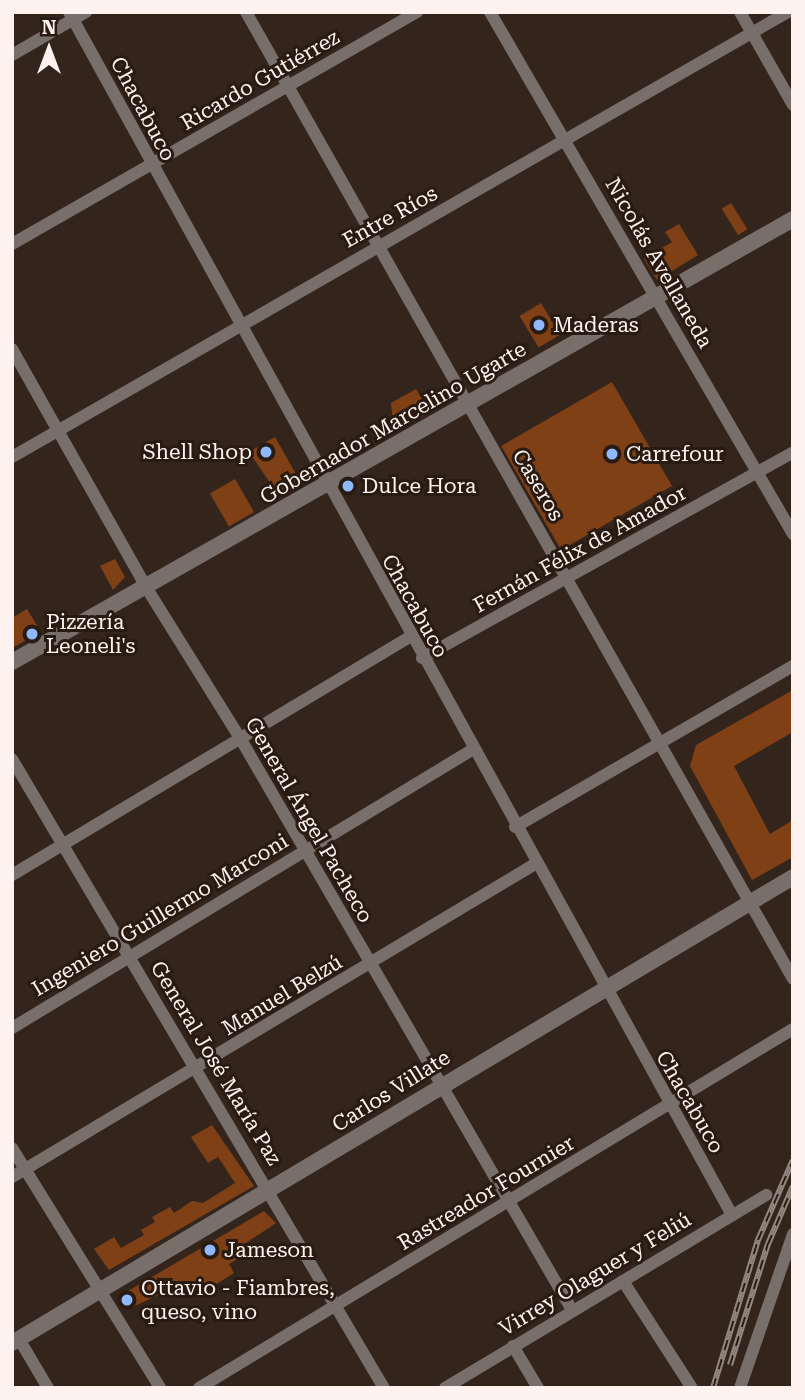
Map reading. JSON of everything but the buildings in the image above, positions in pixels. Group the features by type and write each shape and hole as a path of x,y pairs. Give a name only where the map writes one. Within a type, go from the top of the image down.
{"street":[{"path":"12,55 71,16 86,12"},
{"name":"Caseros","path":"246,12 376,247 570,578 747,902 793,979"},
{"name":"Ricardo Gutiérrez","path":"12,244 417,12"},
{"name":"Nicolás Avellaneda","path":"490,12 567,139 793,534"},
{"path":"740,12 793,105"},
{"name":"Entre Ríos","path":"12,457 239,324 788,12"},
{"name":"Chacabuco","path":"71,16 604,990 732,1215"},
{"name":"Gobernador Marcelino Ugarte","path":"12,662 793,219"},
{"name":"General Ángel Pacheco","path":"12,349 146,587 240,738 572,1310"},
{"name":"Fernán Félix de Amador","path":"422,657 570,578 793,452"},
{"path":"12,875 410,637"},
{"path":"515,827 657,740 793,666"},
{"name":"Ingeniero Guillermo Marconi","path":"12,1028 304,849 472,750"},
{"name":"General José María Paz","path":"12,759 384,1388"},
{"name":"Manuel Belzú","path":"12,1177 535,864"},
{"name":"Carlos Villate","path":"16,1341 97,1289 269,1190 747,902 793,877"},
{"name":"Rastreador Fournier","path":"199,1388 793,1029"},
{"path":"12,1148 160,1388"},
{"name":"Virrey Olaguer y Feliú","path":"445,1388 766,1195"},
{"path":"740,1388 793,1234"},
{"path":"624,1281 692,1388"},
{"path":"16,1341 48,1388"},
{"path":"513,1346 538,1388"}],"railway":[{"path":"713,1388 758,1240 793,1160"},
{"path":"730,1365 768,1244 793,1186"}],"place":[{"name":"Maderas","path":"539,325"},
{"name":"Shell Shop","path":"266,452"},
{"name":"Carrefour","path":"612,454"},
{"name":"Dulce Hora","path":"348,486"},
{"name":"Pizzería Leoneli's","path":"32,634"},
{"name":"Jameson","path":"210,1250"},
{"name":"Ottavio - Fiambres, queso, vino","path":"127,1300"}]}
